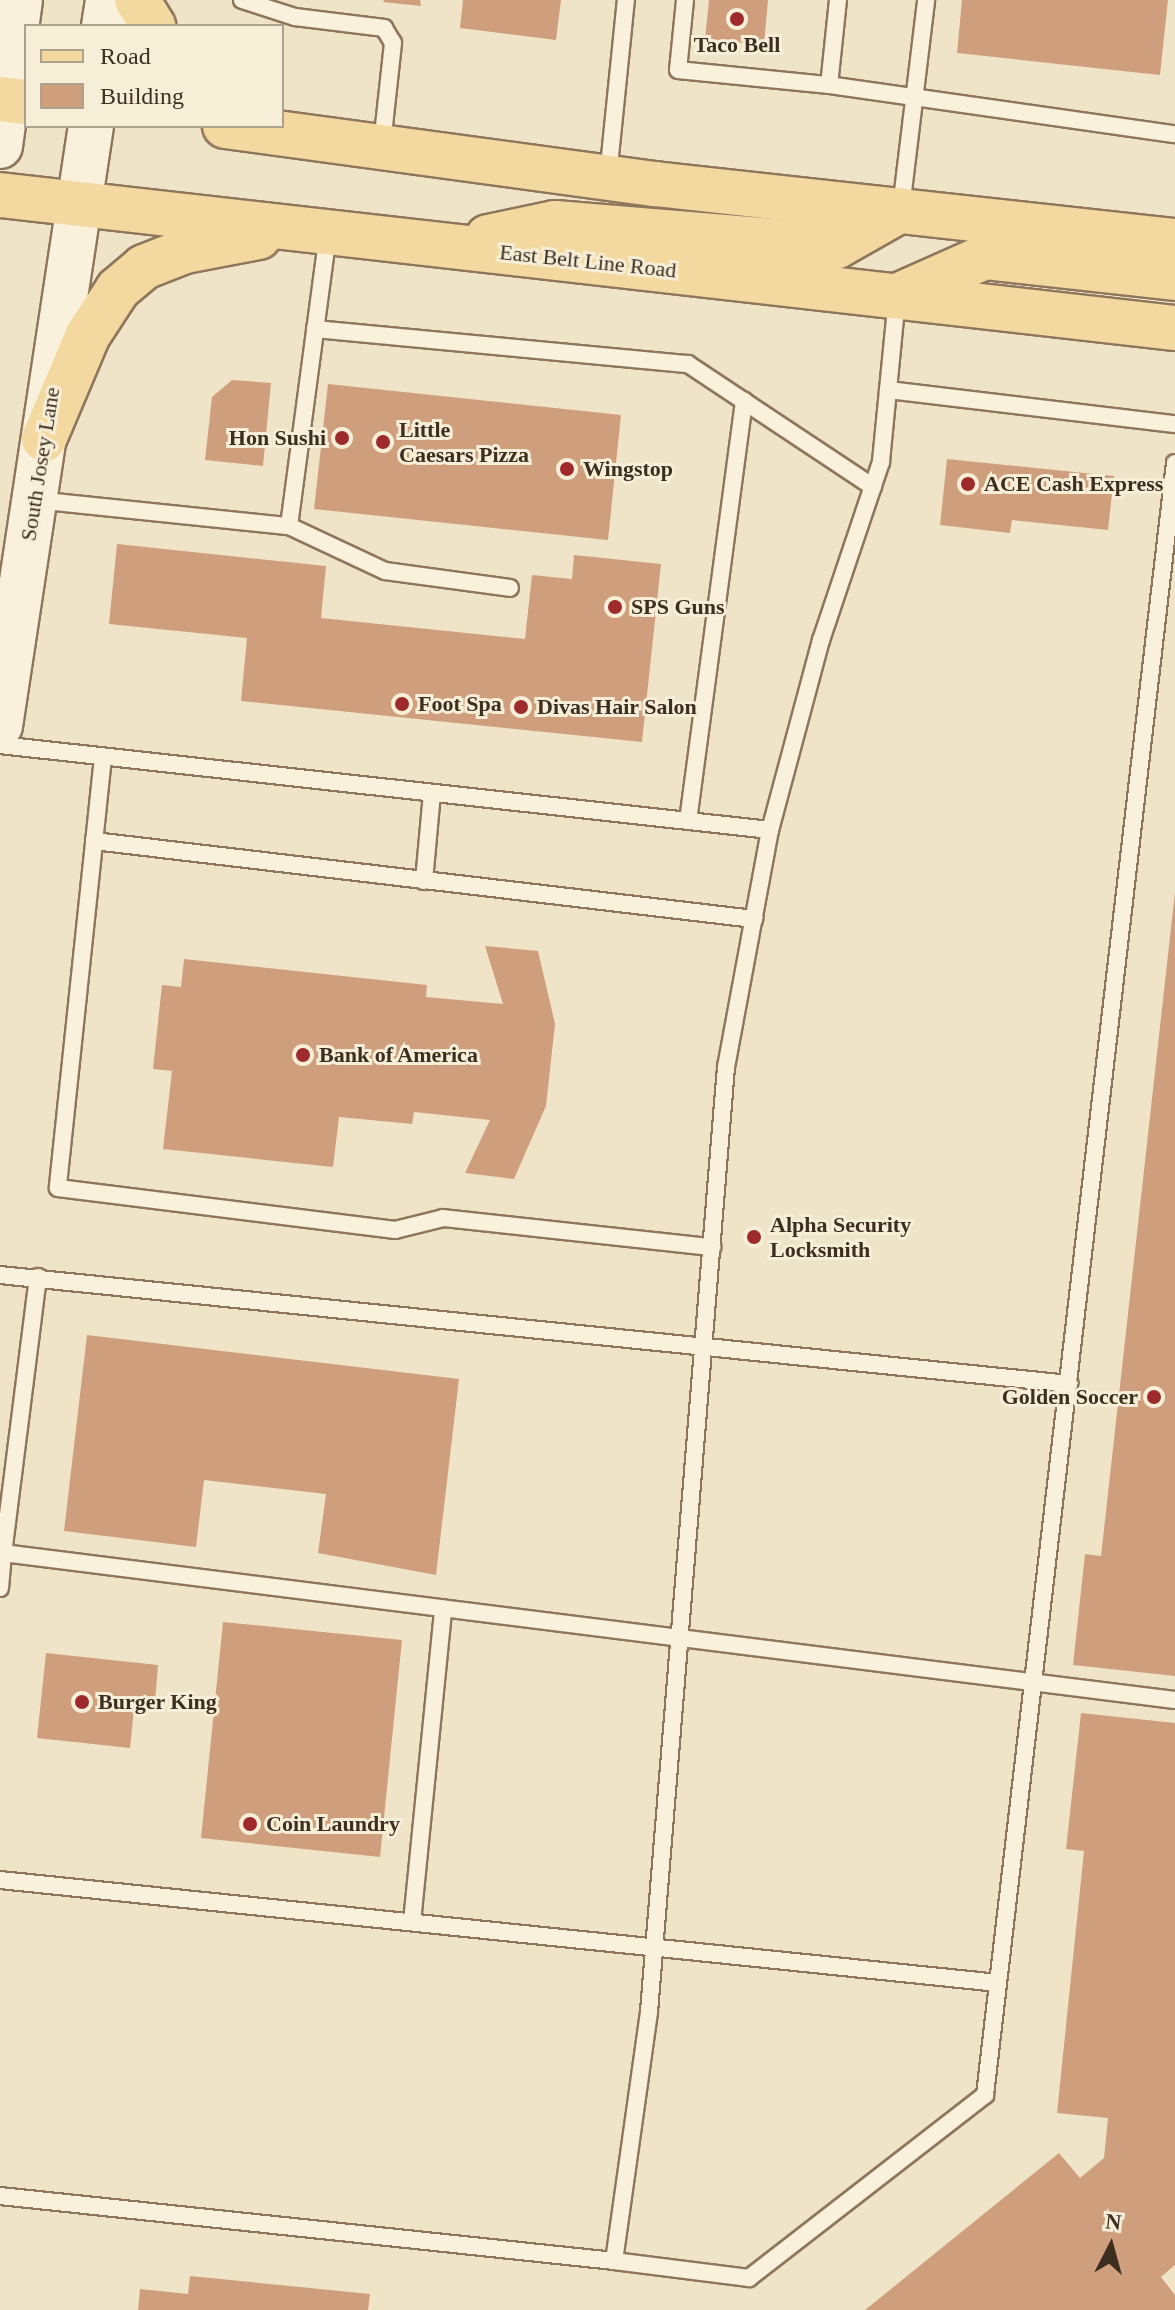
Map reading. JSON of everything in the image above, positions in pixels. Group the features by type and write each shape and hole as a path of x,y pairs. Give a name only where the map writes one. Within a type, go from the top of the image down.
{"main road":[{"path":"0,146 11,100 20,0"},
{"path":"104,24 108,0"},
{"path":"137,0 152,24"},
{"name":"South Josey Lane","path":"0,726 91,128"},
{"path":"253,128 607,177 1175,241"},
{"name":"East Belt Line Road","path":"0,195 1175,328"},
{"path":"446,245 555,223 837,246 901,210"},
{"path":"44,439 88,335 118,289 144,267 312,229"},
{"path":"897,296 985,257 1175,278"}],"lane":[{"path":"242,0 295,17 384,28 393,43 382,147"},
{"path":"607,177 626,0"},
{"path":"685,0 678,70 829,85 914,101 1175,134"},
{"path":"829,85 838,0"},
{"path":"901,210 926,0"},
{"path":"289,526 315,329 312,229"},
{"path":"614,2261 655,1947 726,1067 770,830 873,487 888,390 897,296"},
{"path":"315,329 688,364 873,487"},
{"path":"888,390 1175,424"},
{"path":"688,821 744,401"},
{"path":"0,2196 749,2278 985,2095 1175,463"},
{"path":"35,500 289,526 385,571 510,588"},
{"path":"0,745 770,830"},
{"path":"103,757 58,1188 395,1230 443,1218 712,1247"},
{"path":"424,881 432,793"},
{"path":"94,841 754,919"},
{"path":"0,1275 705,1344 1069,1384"},
{"path":"0,1588 38,1277"},
{"path":"3,1553 1033,1685 1175,1700"},
{"path":"412,1922 443,1609"},
{"path":"0,1880 998,1983"}],"building":[{"path":"420,0 421,6 383,2"},
{"path":"463,0 561,0 556,40 460,28"},
{"name":"Taco Bell","path":"709,0 768,0 764,45 705,39"},
{"path":"962,0 1168,0 1160,75 957,53"},
{"path":"232,380 271,383 263,466 205,460 212,397"},
{"path":"328,384 621,415 608,540 314,509"},
{"path":"947,459 1114,476 1108,530 1012,520 1010,533 940,525"},
{"path":"117,544 326,566 321,618 525,639 532,575 572,579 574,555 661,564 642,742 241,701 247,638 109,624"},
{"path":"1175,892 1175,1676 1073,1665 1085,1554 1101,1556"},
{"path":"485,946 538,951 555,1024 546,1106 514,1179 465,1173 490,1120 414,1112 412,1124 339,1117 333,1167 163,1149 172,1071 153,1069 162,985 181,987 184,959 427,985 426,997 503,1004"},
{"path":"87,1335 459,1379 436,1575 318,1553 326,1494 204,1480 196,1547 64,1531"},
{"path":"223,1622 402,1640 380,1857 201,1838"},
{"path":"46,1653 158,1665 155,1701 135,1699 130,1748 37,1738"},
{"path":"1081,1713 1175,1723 1175,2265 1161,2277 1175,2295 1175,2310 865,2310 1059,2153 1080,2178 1104,2158 1108,2118 1057,2113 1084,1851 1066,1849"},
{"path":"190,2276 370,2294 368,2310 138,2310 140,2289 188,2294"}],"place":[{"name":"Taco Bell","path":"737,19"},
{"name":"Hon Sushi","path":"342,438"},
{"name":"Little Caesars Pizza","path":"383,442"},
{"name":"Wingstop","path":"567,469"},
{"name":"ACE Cash Express","path":"968,484"},
{"name":"SPS Guns","path":"615,607"},
{"name":"Foot Spa","path":"402,704"},
{"name":"Divas Hair Salon","path":"521,707"},
{"name":"Bank of America","path":"303,1055"},
{"name":"Alpha Security Locksmith","path":"754,1237"},
{"name":"Golden Soccer","path":"1154,1397"},
{"name":"Burger King","path":"82,1702"},
{"name":"Coin Laundry","path":"250,1824"}]}
